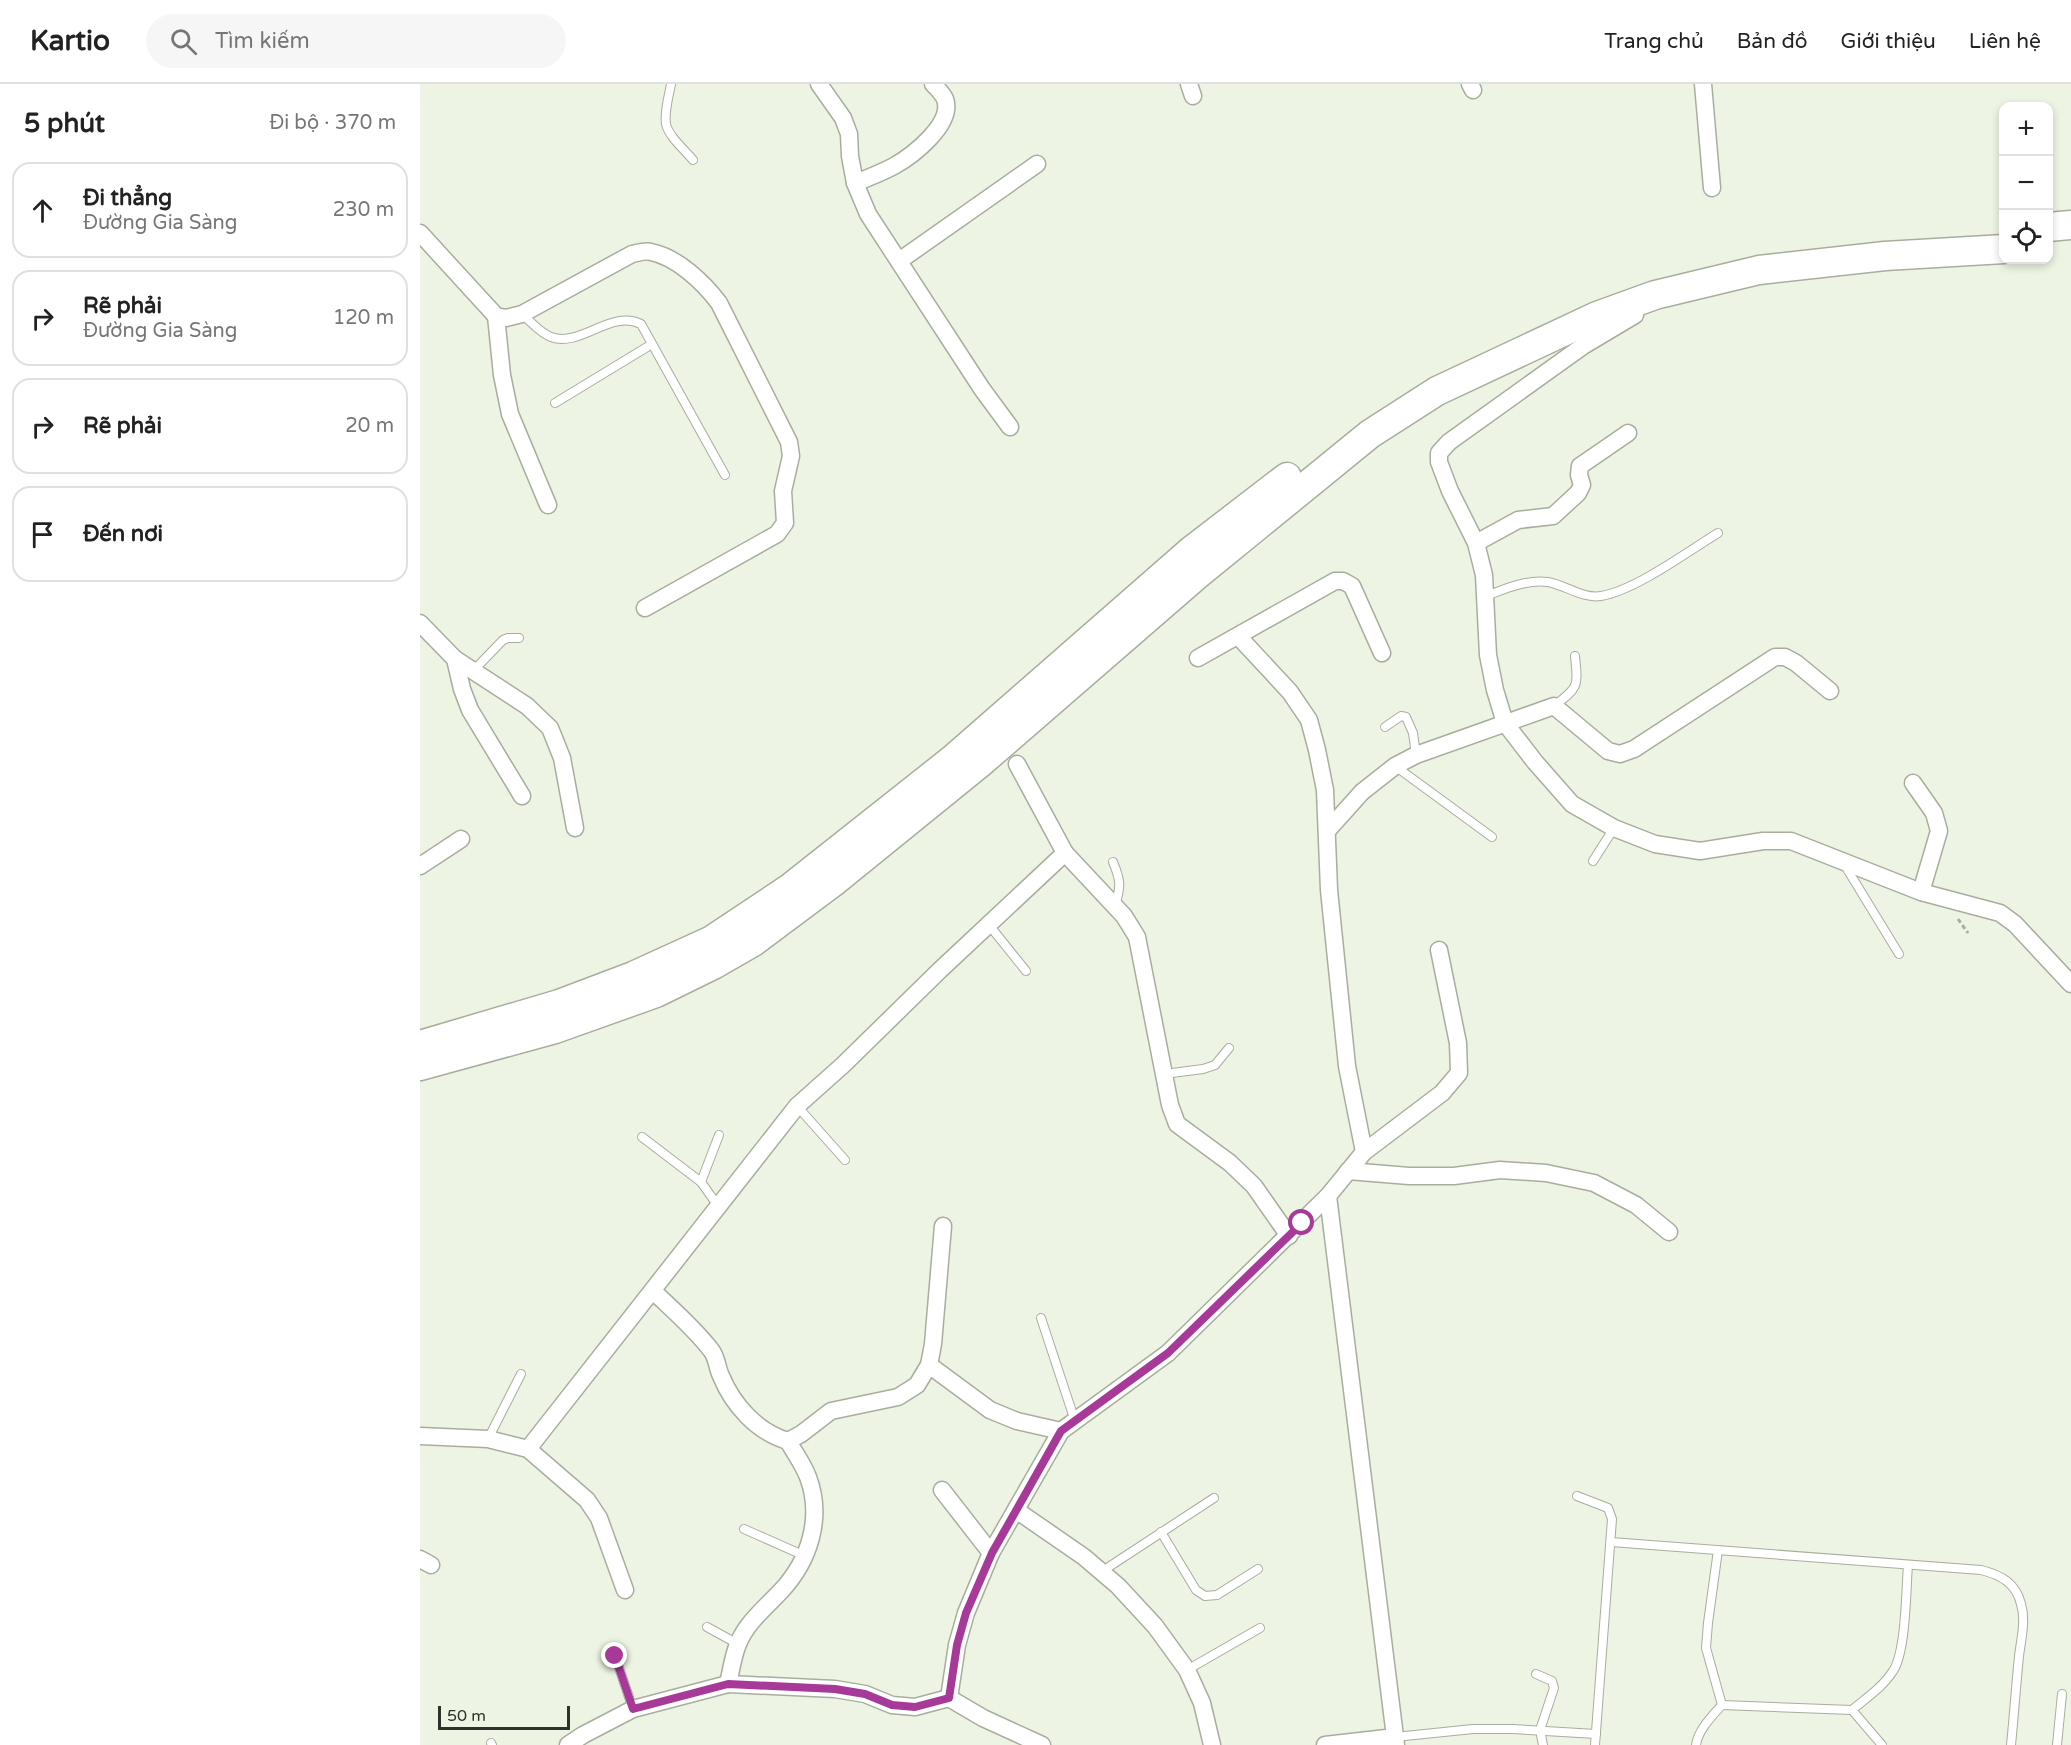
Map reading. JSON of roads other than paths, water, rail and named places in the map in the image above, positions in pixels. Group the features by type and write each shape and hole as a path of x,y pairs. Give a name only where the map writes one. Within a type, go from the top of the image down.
{"highway":[{"path":"2053,227 2071,225"},
{"path":"420,1045 559,1004 633,976 712,940 790,888 953,759 1192,550 1372,413 1446,366 1502,338 1604,297 1650,280 1699,266 1780,250 1999,231"},
{"path":"2053,246 2071,245"},
{"path":"420,1065 555,1029 656,993 753,942 836,880 979,764 1197,575 1361,441 1437,391 1597,316 1655,295 1759,270 1886,256 1999,249"}],"street":[{"path":"819,84 843,118 849,134 855,183 868,214 982,389 1010,427"},
{"path":"855,183 897,165 937,132 945,112 945,99 933,84"},
{"path":"1703,84 1712,188"},
{"path":"899,261 1037,164"},
{"path":"420,232 496,316 502,375 510,414 548,505"},
{"path":"496,316 507,318 522,314 632,254 648,251 663,255 706,285 719,303 789,442 791,456 783,491 785,523 777,534 645,608"},
{"path":"1635,315 1583,346 1449,442 1439,453 1439,462 1450,491 1476,543 1484,575 1488,655 1495,690 1506,723 1534,762 1572,804 1614,828 1655,844 1700,850 1763,841 1791,842 1921,892 2000,913 2015,924 2071,984"},
{"path":"1476,543 1518,520 1553,516 1578,493 1582,485 1579,475 1580,466 1628,433"},
{"path":"1198,658 1335,581 1343,581 1352,586 1382,653"},
{"path":"420,622 455,659 527,706 550,728 562,758 575,828"},
{"path":"1238,636 1290,692 1309,720 1317,750 1325,790 1329,890 1347,1066 1364,1152"},
{"path":"1327,831 1362,792 1395,766 1416,755 1554,706 1608,752 1620,754 1634,749 1775,657 1785,657 1830,690"},
{"path":"455,659 470,710 522,796"},
{"path":"1017,764 1065,854 1124,916 1137,937 1170,1105 1177,1124 1190,1136 1230,1163 1254,1186 1289,1236"},
{"path":"1913,783 1934,813 1939,831 1921,892"},
{"path":"420,866 461,838"},
{"path":"528,1449 797,1106 1065,854"},
{"path":"949,1698 957,1645 966,1613 992,1553 1068,1426 1168,1353 1289,1236 1328,1196 1364,1152 1442,1093 1459,1073 1458,1043 1439,950"},
{"path":"1348,1171 1409,1176 1454,1176 1500,1170 1546,1173 1594,1183 1636,1205 1669,1232"},
{"path":"1325,1745 1396,1741 1328,1196"},
{"path":"653,1291 713,1353 730,1395 743,1412 774,1437 788,1441 831,1411 898,1397 917,1385 929,1365 933,1344 943,1226"},
{"path":"929,1365 990,1410 1017,1421 1068,1426"},
{"path":"420,1436 488,1439 528,1449 587,1500 599,1518 625,1590"},
{"path":"728,1684 738,1644 748,1627 784,1587 805,1556 814,1528 815,1501 807,1475 788,1441"},
{"path":"942,1490 992,1553"},
{"path":"1016,1510 1084,1557 1118,1586 1155,1626 1187,1670 1202,1703 1212,1745"},
{"path":"568,1745 633,1709 728,1684 835,1689 865,1694 892,1705 915,1707 949,1698 1008,1737 1042,1745"}],"lane":[{"path":"670,84 666,123 669,131 693,160"},
{"path":"522,314 544,334 562,340 621,320 633,320 641,324 725,475"},
{"path":"555,403 652,344"},
{"path":"1486,596 1522,583 1548,582 1577,592 1599,596 1626,589 1718,532"},
{"path":"473,671 503,640 519,638"},
{"path":"1554,706 1573,692 1577,684 1575,656"},
{"path":"1385,727 1401,716 1406,717 1413,733 1416,755"},
{"path":"1395,766 1492,837"},
{"path":"1593,861 1614,828"},
{"path":"1842,861 1899,954"},
{"path":"1113,862 1121,888 1115,906"},
{"path":"989,925 1026,971"},
{"path":"1164,1074 1203,1070 1215,1065 1229,1048"},
{"path":"797,1106 845,1160"},
{"path":"701,1182 719,1135"},
{"path":"642,1137 701,1182 718,1206"},
{"path":"1041,1318 1068,1426"},
{"path":"488,1439 521,1374"},
{"path":"1577,1496 1608,1508 1612,1519 1595,1745"},
{"path":"1101,1572 1214,1498"},
{"path":"744,1529 805,1556"},
{"path":"1161,1532 1196,1590 1205,1596 1216,1595 1258,1569"},
{"path":"1611,1542 1908,1564 1997,1574 2008,1581 2022,1605 2022,1628 2011,1745"},
{"path":"1718,1550 1707,1623 1706,1648 1722,1705"},
{"path":"1722,1705 1852,1710 1883,1684 1895,1670 1901,1650 1908,1564"},
{"path":"707,1627 738,1644"},
{"path":"1187,1670 1260,1628"},
{"path":"615,1656 633,1709"},
{"path":"1536,1674 1552,1681 1554,1688 1540,1730 1543,1745"},
{"path":"2057,1745 2062,1694"},
{"path":"1696,1745 1696,1740 1707,1722 1722,1705"},
{"path":"1852,1710 1882,1745"},
{"path":"1396,1741 1473,1729 1596,1734"}]}
